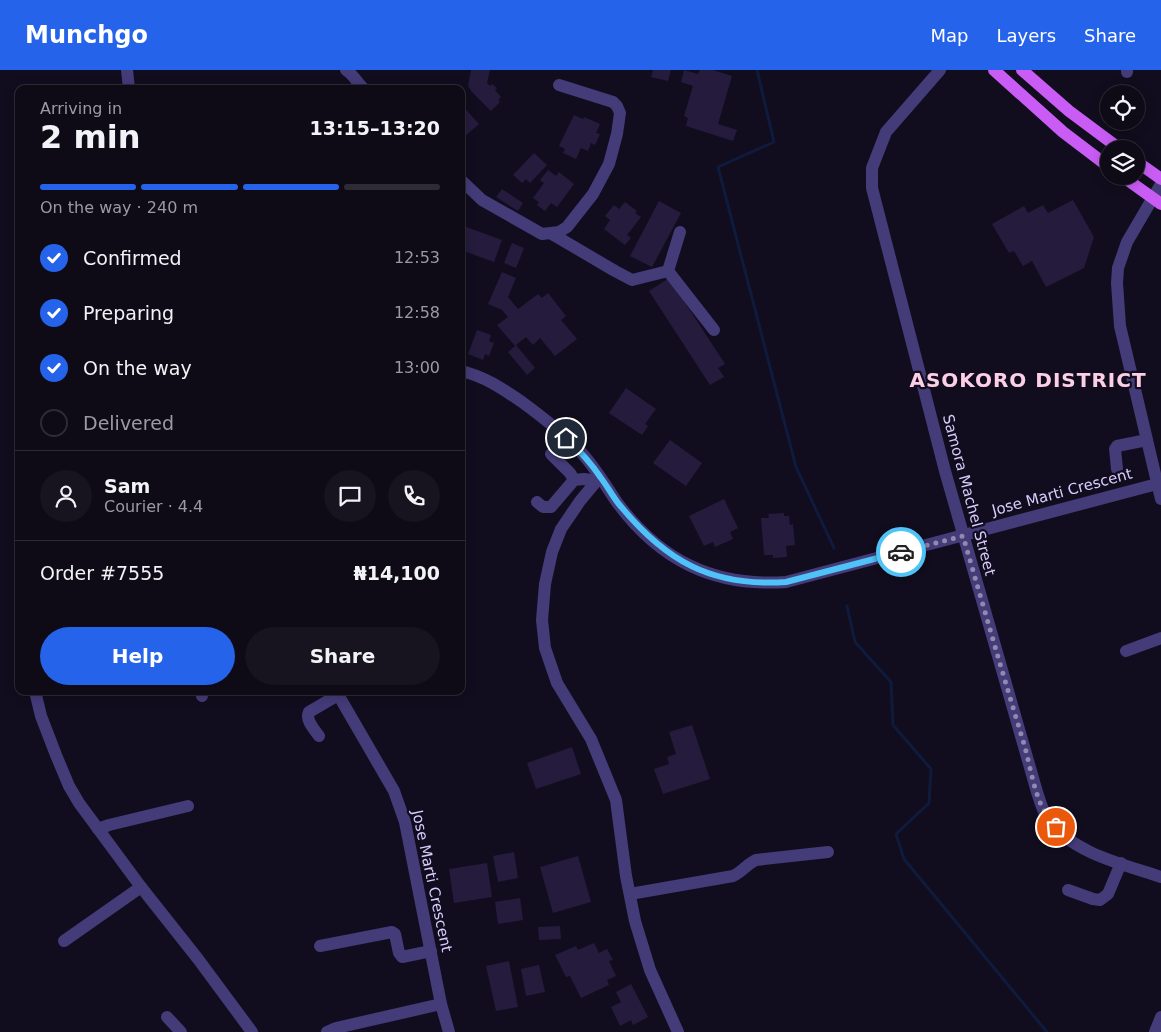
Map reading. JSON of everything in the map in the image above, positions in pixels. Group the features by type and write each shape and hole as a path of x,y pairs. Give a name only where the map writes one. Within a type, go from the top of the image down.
{"main road":[{"path":"994,70 1063,132 1100,160"},
{"path":"1022,70 1069,111 1108,140"},
{"path":"1145,167 1161,179"},
{"path":"1134,185 1156,201"}],"street":[{"path":"127,70 129,85"},
{"path":"346,70 350,72 357,85"},
{"name":"Samora Machel Street","path":"940,70 886,132 872,168 872,188 944,471 1037,792 1048,820 1064,835 1087,851 1161,877"},
{"path":"465,184 482,200 542,234 552,234 567,227 593,194 609,164 620,113 613,102 559,84"},
{"path":"1161,184 1156,201 1130,236 1122,253 1117,283 1120,326 1161,499"},
{"path":"668,271 680,232"},
{"path":"552,234 615,272 632,280 668,271"},
{"path":"668,271 714,330"},
{"name":"Jose Marti Crescent","path":"465,372 502,388 541,416 578,449 598,479 617,502 663,550 702,572 747,582 786,582 1156,484"},
{"path":"1117,469 1115,449 1117,446 1146,440"},
{"path":"551,454 570,473 574,480"},
{"path":"537,502 543,507 550,507 574,480 584,478 598,479"},
{"path":"598,479 561,529 552,552 545,584 542,620 545,648 557,683 591,739 616,800 635,921 650,970 678,1032"},
{"path":"1126,651 1161,638"},
{"path":"36,695 41,716 69,786 79,803 252,1032"},
{"path":"319,736 307,716 309,712 334,695"},
{"name":"Jose Marti Crescent","path":"338,695 379,764 405,822 441,1004 449,1032"},
{"path":"98,829 108,824 188,806"},
{"path":"630,894 733,876 756,860 828,852"},
{"path":"1068,890 1100,900 1108,894 1121,863"},
{"path":"64,941 141,887"},
{"path":"320,946 392,932 395,934 399,954 402,957 431,951"},
{"path":"328,1032 336,1028 441,1004"},
{"path":"167,1017 181,1032"},
{"path":"1154,1032 1161,1017"}],"building":[{"path":"471,70 490,70 487,83 497,88 495,90 501,97 498,100 500,102 491,111 468,86"},
{"path":"653,70 671,70 668,81 651,77"},
{"path":"684,70 698,74 700,70 713,70 732,76 718,124 737,130 733,141 686,126 688,118 684,116 693,86 681,82"},
{"path":"465,108 479,124 465,136"},
{"path":"574,115 600,124 596,133 600,134 595,145 591,143 588,151 581,148 576,159 563,153 565,149 559,146"},
{"path":"534,153 547,165 530,183 526,179 522,183 513,175"},
{"path":"548,170 556,176 559,172 574,184 557,207 551,203 545,211 537,205 539,202 533,198 544,183 540,180"},
{"path":"502,189 523,203 518,211 496,197"},
{"path":"1073,200 1094,237 1084,268 1046,287 1032,261 1023,266 1014,251 1009,253 992,224 1024,206 1028,213 1043,205 1048,213"},
{"path":"659,201 681,213 652,267 630,256"},
{"path":"625,202 637,211 635,213 641,217 627,235 631,238 625,245 604,229 610,220 605,216 614,205 619,209"},
{"path":"465,226 502,240 494,262 465,251"},
{"path":"512,243 524,248 516,268 504,263"},
{"path":"502,272 516,278 508,297 518,309 538,294 542,298 548,293 566,316 561,320 577,339 555,356 540,338 533,345 526,337 516,345 535,368 527,375 508,352 515,346 497,325 508,317 502,310 488,304"},
{"path":"669,278 725,364 718,368 724,377 710,385 649,291"},
{"path":"477,330 491,335 489,341 494,343 489,356 485,354 483,360 468,354"},
{"path":"626,388 656,409 645,424 648,426 642,435 609,413"},
{"path":"670,440 702,463 686,486 653,463"},
{"path":"724,499 738,528 730,532 733,539 715,547 713,542 704,546 689,516"},
{"path":"784,513 784,516 789,516 790,525 793,524 795,545 786,546 787,557 773,558 773,555 764,555 761,518 769,518 768,514"},
{"path":"692,725 710,779 663,794 654,769 669,764 667,757 676,754 669,732"},
{"path":"572,747 581,774 536,789 527,763"},
{"path":"514,852 518,878 498,882 493,856"},
{"path":"578,856 591,902 553,913 540,867"},
{"path":"487,863 492,897 454,903 449,869"},
{"path":"520,898 523,920 498,924 495,902"},
{"path":"560,926 561,939 539,940 538,927"},
{"path":"594,943 599,953 607,949 613,960 609,961 616,976 607,980 609,985 581,998 570,976 566,977 555,955 576,946 578,950"},
{"path":"509,961 518,1007 496,1011 486,966"},
{"path":"539,965 545,992 526,996 521,969"},
{"path":"631,984 648,1017 633,1025 631,1020 620,1026 611,1007 621,1002 616,992"}],"waterway":[{"path":"757,70 774,142 718,167 796,467 834,548"},
{"path":"847,606 855,642 891,682 893,725 931,769 929,803 896,834 904,859 1047,1032"}],"way so far":[{"path":"901,552 963,536 1037,792 1048,820 1056,827"}],"district":[{"name":"ASOKORO DISTRICT","path":"1028,380"}],"route":[{"path":"566,438 578,449 617,502 638,526 663,550 702,572 747,582 786,582 901,552"}]}
